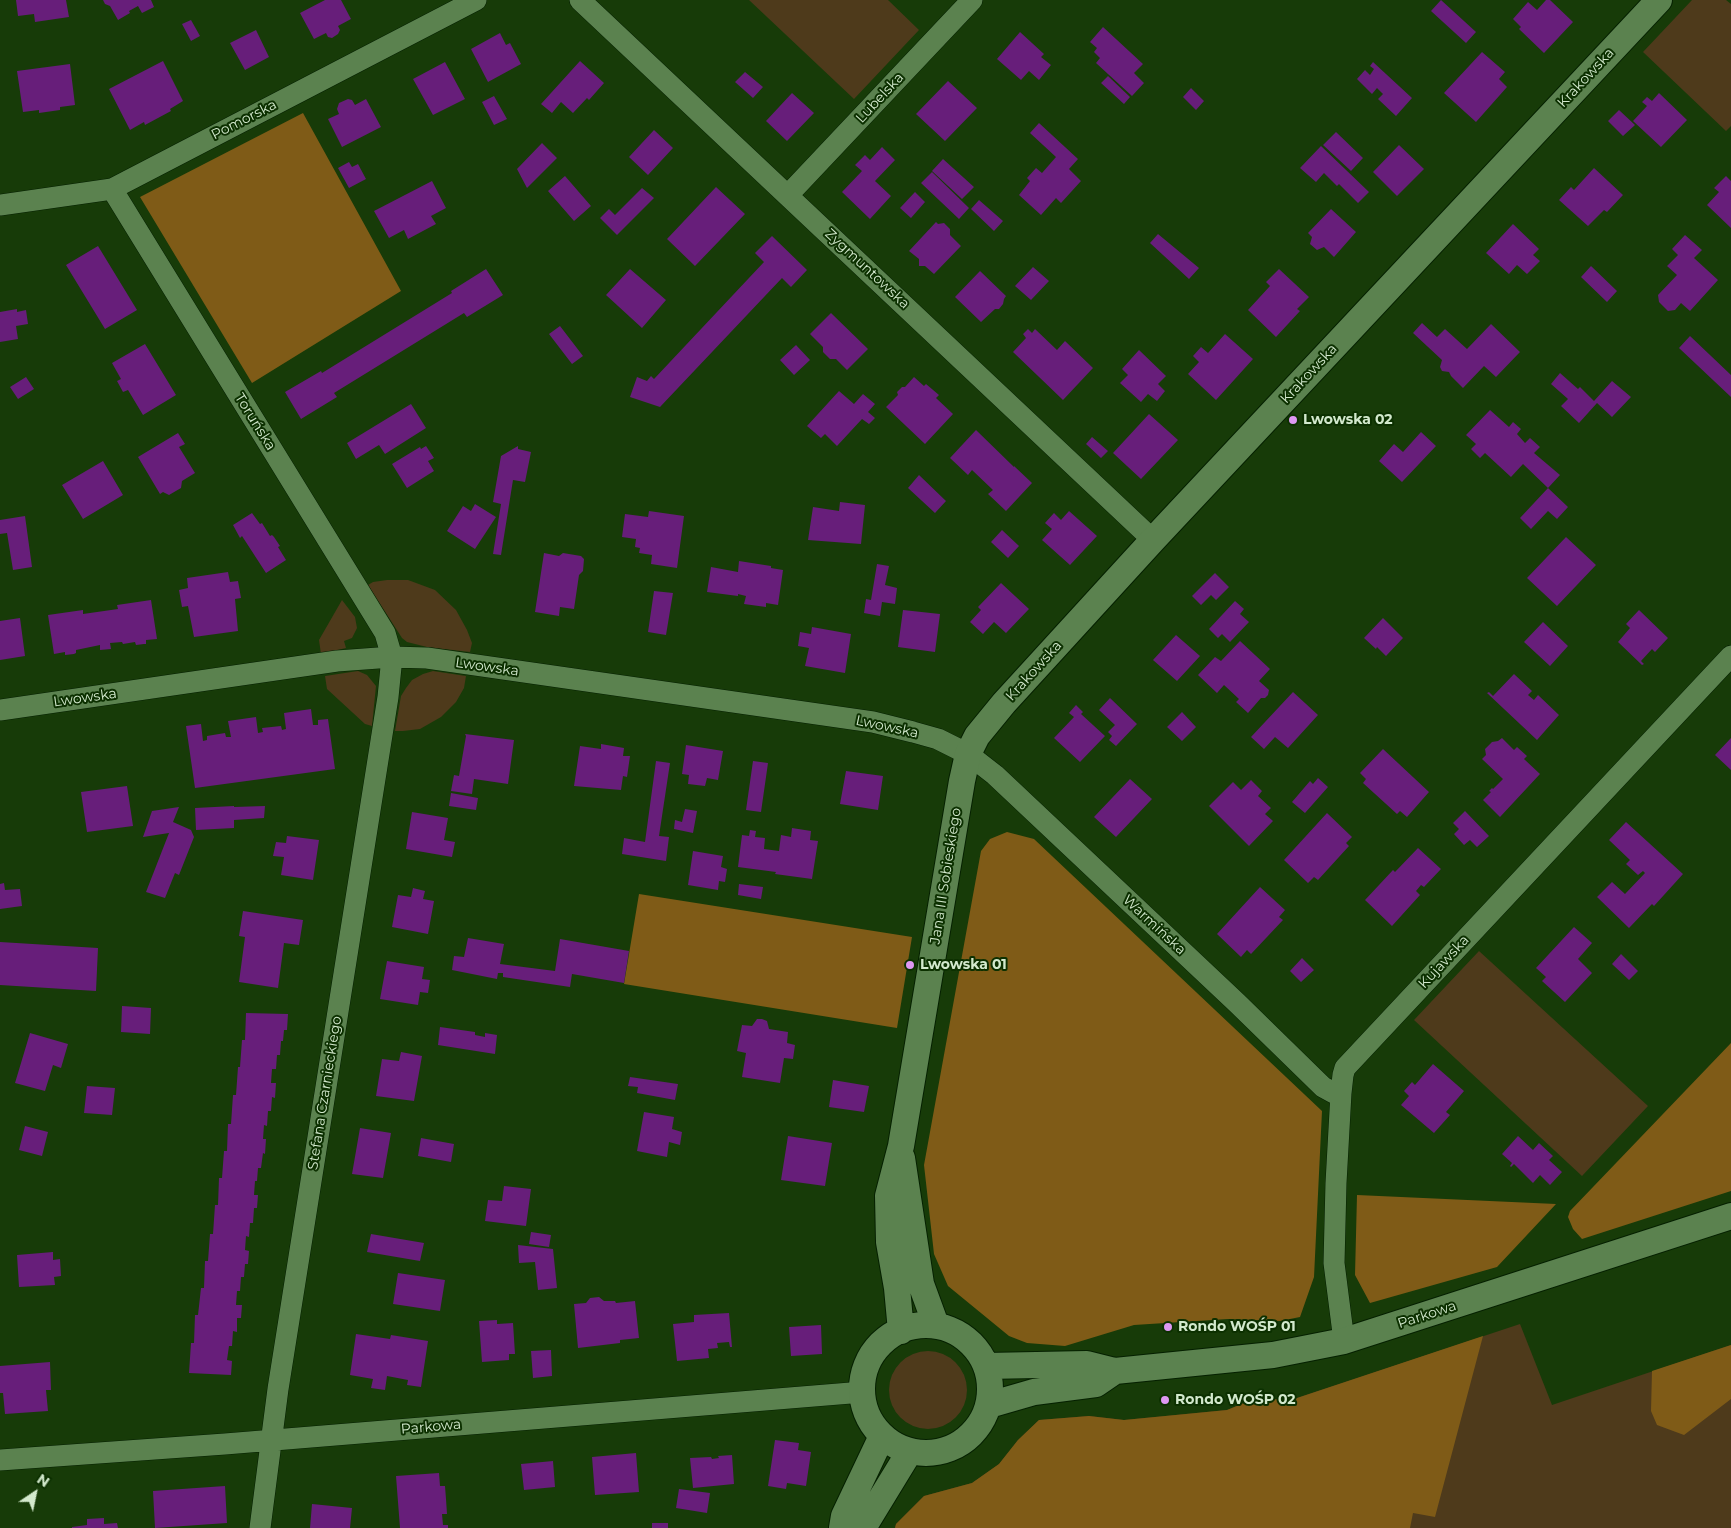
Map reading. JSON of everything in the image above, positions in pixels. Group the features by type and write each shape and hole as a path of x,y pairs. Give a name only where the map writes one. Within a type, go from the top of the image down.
{"street":[{"name":"Pomorska","path":"0,205 112,189 476,0"},
{"name":"Zygmuntowska","path":"580,0 1153,540"},
{"name":"Lubelska","path":"788,195 972,0"},
{"name":"Krakowska","path":"968,754 977,736 1004,703 1153,540 1659,0"},
{"name":"Toruńska","path":"112,189 385,633 392,658"},
{"name":"Kujawska","path":"1344,1341 1334,1263 1336,1183 1344,1071 1731,656"},
{"name":"Stefana Czarnieckiego","path":"260,1528 270,1441 388,697 392,658"},
{"name":"Lwowska","path":"0,710 337,661 426,658 873,722 938,739 968,754"},
{"name":"Warmińska","path":"968,754 995,775 1237,1003 1323,1087 1334,1093 1341,1093"},
{"name":"Jana III Sobieskiego","path":"900,1331 897,1288 888,1242 888,1196 901,1146 968,754"},
{"name":"Jana III Sobieskiego","path":"901,1146 921,1284 936,1325"},
{"name":"Parkowa","path":"986,1366 1087,1364 1114,1371 1273,1355 1344,1341 1731,1216"},
{"path":"936,1325 955,1332 972,1344 981,1354 986,1366 990,1387 989,1405 979,1424 968,1437 952,1447 931,1452 898,1447 882,1436 868,1415 862,1387 867,1364 880,1345 890,1336 913,1326 936,1325"},
{"name":"Parkowa","path":"989,1405 1034,1392 1096,1384 1114,1371"},
{"name":"Parkowa","path":"0,1460 270,1441 863,1392"},
{"path":"842,1528 844,1516 882,1436"},
{"path":"863,1528 910,1450"}],"shaded area":[{"path":"749,0 888,0 919,30 854,99"},
{"path":"1692,0 1726,0 1731,4 1731,126 1726,131 1643,52"},
{"path":"303,113 401,291 252,383 140,197"},
{"path":"408,580 435,590 456,610 472,643 470,652 427,647 407,642 402,638 368,585 373,582"},
{"path":"342,600 355,617 357,628 352,638 344,641 346,648 321,654 319,640"},
{"path":"358,671 367,675 376,686 372,726 365,724 327,689 325,676"},
{"path":"433,671 466,676 464,688 456,702 441,717 420,729 395,731 401,696 406,688 412,680"},
{"path":"1007,832 1034,839 1322,1111 1314,1277 1300,1317 1280,1321 1228,1319 1134,1325 1065,1346 1027,1343 1009,1336 948,1286 934,1254 924,1165 981,851 990,839"},
{"path":"639,894 912,937 897,1028 624,984"},
{"path":"1479,951 1648,1106 1582,1176 1414,1020"},
{"path":"1731,1043 1731,1191 1582,1239 1573,1229 1568,1217 1570,1211"},
{"path":"1357,1195 1556,1204 1497,1267 1370,1303 1355,1275"},
{"path":"1520,1324 1552,1405 1731,1345 1731,1528 895,1528 896,1524 924,1496 972,1483 999,1464 1018,1440 1039,1420 1089,1416 1124,1420 1227,1410 1249,1401 1297,1398"},
{"path":"1483,1336 1435,1517 1413,1513 1410,1528 895,1528 896,1524 924,1496 972,1483 999,1464 1018,1440 1039,1420 1089,1416 1124,1420 1227,1410 1249,1401 1297,1398"},
{"path":"1731,1345 1731,1399 1684,1435 1657,1425 1651,1411 1652,1371"},
{"path":"920,1351 936,1351 950,1357 961,1368 967,1382 967,1398 961,1412 950,1423 936,1429 920,1429 906,1423 895,1412 889,1398 889,1382 895,1368 906,1357"}],"building":[{"path":"16,0 66,0 69,17 35,22 34,14 18,16"},
{"path":"103,0 151,0 154,7 142,13 138,6 118,20 110,6 105,4"},
{"path":"325,0 341,0 351,19 338,26 340,30 338,34 332,38 328,37 326,33 314,39 300,13"},
{"path":"1441,0 1476,32 1466,43 1431,11"},
{"path":"1546,0 1550,0 1573,22 1544,53 1519,29 1521,27 1513,19 1528,2 1537,10"},
{"path":"191,20 200,36 191,41 182,24"},
{"path":"1103,27 1143,64 1134,73 1144,83 1132,96 1096,63 1100,58 1094,52 1097,48 1090,42"},
{"path":"256,30 269,57 245,70 230,43"},
{"path":"1020,32 1044,54 1041,57 1051,65 1039,80 1029,71 1021,80 997,59"},
{"path":"500,33 506,45 510,43 521,64 488,82 471,49"},
{"path":"1482,52 1505,72 1499,79 1507,87 1476,122 1444,93"},
{"path":"163,61 183,101 170,109 171,111 145,125 144,122 130,130 109,89"},
{"path":"580,61 604,83 589,100 587,98 573,113 561,102 552,113 541,104"},
{"path":"445,62 465,99 433,115 413,79"},
{"path":"1373,62 1412,98 1396,116 1378,99 1383,94 1377,88 1372,94 1357,79 1365,70 1370,75 1374,69 1370,66"},
{"path":"70,64 75,105 60,107 60,110 39,113 39,110 23,112 17,71"},
{"path":"745,72 763,87 753,98 735,82"},
{"path":"1108,76 1130,97 1124,104 1101,83"},
{"path":"948,81 977,108 945,141 916,114"},
{"path":"1191,88 1204,101 1196,110 1183,97"},
{"path":"792,93 814,113 787,141 766,121"},
{"path":"1659,93 1687,120 1661,147 1633,121 1647,106 1642,102 1647,97 1652,101"},
{"path":"494,96 507,119 494,125 482,102"},
{"path":"348,99 352,100 355,105 366,99 381,127 342,147 328,119 339,114 337,109 339,103"},
{"path":"1619,110 1635,125 1623,136 1608,121"},
{"path":"1039,123 1078,159 1069,169 1081,181 1061,203 1056,198 1041,215 1019,195 1030,181 1027,178 1036,168 1042,173 1056,157 1030,133"},
{"path":"654,130 673,148 648,175 629,157"},
{"path":"1336,132 1363,158 1351,171 1323,145"},
{"path":"542,143 557,158 527,188 517,169"},
{"path":"1399,145 1424,169 1397,196 1373,172"},
{"path":"1321,146 1369,192 1358,203 1339,184 1337,186 1324,173 1316,182 1300,168"},
{"path":"882,147 895,160 875,181 891,196 870,219 842,192 862,171 855,165 865,155 870,160"},
{"path":"943,159 974,187 962,199 932,171"},
{"path":"349,162 352,167 358,164 366,179 349,188 338,168"},
{"path":"1594,168 1623,195 1607,212 1604,210 1588,226 1559,200 1571,187 1574,190"},
{"path":"932,172 969,208 959,219 921,183"},
{"path":"565,176 591,206 574,221 548,191"},
{"path":"1726,176 1731,181 1731,228 1707,205 1719,192 1714,188"},
{"path":"432,181 446,208 431,216 436,224 408,239 404,230 389,238 374,211"},
{"path":"716,187 745,214 695,266 667,239"},
{"path":"642,188 654,198 617,235 600,218 609,209 615,215"},
{"path":"915,192 925,202 911,218 900,208"},
{"path":"979,200 1003,221 994,231 971,209"},
{"path":"1331,209 1356,232 1334,257 1324,247 1317,250 1310,244 1312,237 1308,233"},
{"path":"936,222 938,224 944,223 950,229 950,235 961,246 934,274 925,266 919,266 919,259 909,251"},
{"path":"1513,224 1539,249 1533,255 1540,261 1527,274 1517,265 1509,274 1486,253"},
{"path":"1158,234 1199,268 1189,279 1150,243"},
{"path":"1685,235 1702,250 1694,258 1718,280 1690,311 1681,303 1675,310 1668,311 1659,302 1658,295 1677,275 1667,266 1678,255 1672,249"},
{"path":"772,236 807,270 791,287 782,278 660,407 630,397 637,377 647,381 651,376 654,379 764,262 755,253"},
{"path":"98,246 137,310 105,329 66,265"},
{"path":"1591,266 1617,291 1607,302 1581,277"},
{"path":"1033,267 1049,281 1031,300 1015,286"},
{"path":"486,269 503,295 467,317 464,313 334,393 337,397 301,419 285,392 321,371 322,373 452,293 451,291"},
{"path":"630,269 666,300 642,328 606,295"},
{"path":"1279,269 1309,297 1297,309 1300,311 1276,337 1248,310 1270,286 1266,282"},
{"path":"980,271 1006,296 999,309 995,309 981,322 955,297"},
{"path":"17,309 17,312 26,310 28,324 16,326 18,339 0,342 0,312"},
{"path":"831,313 868,349 847,370 836,359 830,359 823,352 823,347 810,334"},
{"path":"1422,323 1437,337 1445,329 1467,349 1491,324 1520,352 1496,377 1484,366 1463,388 1449,372 1442,371 1440,367 1442,360 1413,333"},
{"path":"560,326 583,356 572,364 549,334"},
{"path":"1028,329 1032,333 1035,329 1057,350 1065,341 1093,368 1063,400 1013,352 1026,338 1023,334"},
{"path":"1225,334 1253,359 1216,400 1188,374 1199,362 1193,356 1201,347 1208,353"},
{"path":"1690,336 1731,375 1731,397 1679,348"},
{"path":"145,344 176,395 143,415 128,390 123,392 117,381 121,379 112,363"},
{"path":"796,345 810,360 794,375 780,360"},
{"path":"1139,350 1166,376 1158,384 1165,391 1157,401 1148,394 1141,402 1120,383 1128,375 1122,369"},
{"path":"1560,373 1578,389 1580,387 1594,401 1612,381 1631,397 1612,417 1597,403 1579,423 1561,406 1568,399 1551,384"},
{"path":"26,377 34,389 18,399 10,387"},
{"path":"914,377 939,395 936,398 953,414 925,444 886,407 898,395 897,392 902,387 905,387"},
{"path":"839,391 854,404 863,394 875,404 868,412 875,418 869,424 862,419 837,446 825,434 821,438 807,426"},
{"path":"411,404 426,428 385,454 379,445 356,459 347,443"},
{"path":"1490,410 1509,427 1513,422 1521,429 1517,434 1525,443 1530,438 1540,447 1534,453 1560,475 1548,488 1523,464 1511,477 1485,453 1480,458 1471,449 1476,444 1466,435"},
{"path":"1149,414 1178,440 1141,479 1113,453"},
{"path":"976,430 1032,483 1006,511 988,494 993,490 972,470 968,475 950,458"},
{"path":"1421,432 1436,446 1402,482 1379,461 1394,444 1403,452"},
{"path":"178,433 185,444 179,447 195,473 182,481 181,488 169,495 163,492 160,494 138,457"},
{"path":"1092,437 1108,451 1101,458 1086,444"},
{"path":"426,446 434,458 428,461 434,471 407,488 392,464 420,447 421,449"},
{"path":"518,446 518,449 531,452 525,482 513,480 501,555 493,554 501,504 493,502 501,456"},
{"path":"103,461 123,495 83,519 62,485"},
{"path":"919,475 946,501 935,513 908,488"},
{"path":"1548,488 1568,507 1557,519 1548,511 1531,529 1520,518"},
{"path":"840,502 865,505 861,544 808,540 813,507 839,511"},
{"path":"475,504 496,517 475,549 447,531 463,506 471,511"},
{"path":"649,511 684,516 677,568 651,564 652,555 639,553 640,548 635,547 636,539 622,537 625,514 648,517"},
{"path":"1069,511 1097,536 1070,565 1042,540 1052,529 1045,523 1054,513 1061,520"},
{"path":"252,513 260,524 262,523 270,536 274,537 286,560 266,573 242,536 240,538 233,525"},
{"path":"25,516 32,567 13,570 7,533 0,534 0,520"},
{"path":"1002,530 1019,546 1008,558 991,542"},
{"path":"1566,537 1596,565 1557,606 1527,578"},
{"path":"544,553 559,556 563,553 581,556 584,559 583,571 579,575 574,609 560,607 559,616 535,612"},
{"path":"739,561 771,566 771,568 783,570 778,605 766,603 766,607 744,604 746,596 707,592 711,567 738,572"},
{"path":"877,564 889,566 885,585 897,588 895,604 882,602 880,616 864,613 866,599 871,600"},
{"path":"228,572 230,582 238,581 241,598 235,599 238,631 194,637 188,606 182,607 179,590 188,588 187,578"},
{"path":"1215,573 1229,587 1216,600 1211,595 1201,605 1192,596"},
{"path":"1001,583 1029,609 1006,633 994,622 983,634 970,622 981,610 978,607"},
{"path":"654,591 673,593 666,635 648,632"},
{"path":"151,600 157,639 146,640 146,644 136,645 135,642 123,644 122,642 110,643 111,649 100,650 100,645 76,650 74,654 65,655 65,652 54,654 48,615 83,610 83,614 118,609 117,605"},
{"path":"1235,601 1244,609 1240,614 1249,622 1230,642 1222,634 1218,638 1209,629"},
{"path":"903,610 940,614 935,652 898,647"},
{"path":"1639,610 1668,638 1655,652 1652,649 1641,661 1644,664 1642,665 1618,642 1630,628 1626,624"},
{"path":"20,618 25,656 0,660 0,621"},
{"path":"1383,618 1403,638 1386,656 1364,638"},
{"path":"1543,622 1568,646 1550,666 1524,642"},
{"path":"812,627 851,634 845,673 805,666 809,648 798,646 800,632 811,634"},
{"path":"1176,635 1200,656 1177,681 1153,660"},
{"path":"1240,641 1270,669 1259,681 1269,690 1268,695 1265,698 1261,698 1248,713 1236,702 1239,699 1224,685 1217,693 1198,675 1215,657 1221,661"},
{"path":"1514,674 1532,691 1528,695 1534,700 1538,695 1559,715 1537,740 1487,693 1489,692 1493,696"},
{"path":"1293,692 1318,715 1288,748 1275,737 1264,749 1251,737"},
{"path":"1110,698 1137,724 1116,746 1109,740 1112,736 1108,732 1115,725 1099,710"},
{"path":"1076,705 1083,712 1081,714 1105,736 1080,762 1054,738 1074,717 1069,713"},
{"path":"311,709 313,725 318,725 318,720 328,719 335,769 195,788 186,726 201,724 203,741 207,740 207,736 225,733 226,737 231,737 228,721 256,717 258,733 263,732 262,728 281,726 282,730 286,729 284,713"},
{"path":"1182,712 1196,727 1182,741 1167,727"},
{"path":"465,734 514,740 508,784 474,779 472,794 451,791 454,775 459,776"},
{"path":"1502,738 1514,750 1517,747 1527,756 1524,759 1540,774 1500,817 1483,800 1491,792 1489,791 1503,779 1482,759 1486,755 1485,749 1492,742"},
{"path":"1731,738 1731,770 1715,755"},
{"path":"601,744 624,748 623,756 630,756 627,777 623,776 621,790 574,786 580,746 601,749"},
{"path":"686,745 723,751 718,780 707,778 705,786 688,784 689,775 682,774"},
{"path":"1383,749 1429,792 1407,817 1400,811 1397,814 1363,783 1366,779 1360,773"},
{"path":"656,761 670,763 659,836 669,837 666,861 622,854 624,838 645,842"},
{"path":"753,761 768,763 761,812 746,810"},
{"path":"846,771 883,776 878,810 840,804"},
{"path":"1318,778 1328,787 1305,813 1292,802 1310,781 1313,784"},
{"path":"1130,779 1152,799 1116,837 1094,817"},
{"path":"1251,780 1262,791 1258,796 1271,808 1265,814 1273,821 1249,846 1209,806 1233,782 1241,790"},
{"path":"127,786 133,826 87,832 81,792"},
{"path":"451,793 478,798 476,810 449,806"},
{"path":"265,806 264,818 234,820 234,828 196,830 195,808"},
{"path":"179,807 173,822 191,830 194,837 179,875 175,873 165,898 146,892 169,833 143,837 152,811"},
{"path":"685,809 697,811 693,833 674,829 675,820 682,822"},
{"path":"1465,811 1489,836 1477,847 1470,840 1464,845 1454,834 1459,829 1453,823"},
{"path":"412,812 448,818 444,840 455,842 452,857 406,849"},
{"path":"1327,813 1352,837 1346,843 1349,846 1318,880 1314,877 1308,883 1284,860"},
{"path":"1626,822 1683,874 1654,906 1652,904 1629,928 1597,897 1612,882 1625,894 1645,873 1643,871 1638,875 1626,864 1630,860 1609,840"},
{"path":"792,828 811,831 810,840 818,841 812,879 738,867 742,835 749,836 750,830 756,831 755,837 765,838 764,849 779,851 781,835 791,837"},
{"path":"287,836 319,840 313,880 281,875 284,857 273,856 276,842 286,843"},
{"path":"1418,848 1441,869 1424,887 1421,885 1416,891 1420,895 1392,926 1365,900 1393,870 1395,872"},
{"path":"693,851 723,856 721,867 727,869 725,882 719,881 718,890 688,885"},
{"path":"4,883 5,890 20,889 22,906 0,909 0,884"},
{"path":"739,884 763,887 761,899 738,895"},
{"path":"1260,887 1285,910 1279,917 1283,920 1251,954 1247,950 1241,957 1217,934"},
{"path":"413,888 425,891 423,899 434,901 428,934 392,927 398,895 411,897"},
{"path":"243,911 303,920 299,945 284,943 278,988 239,982 245,937 239,936"},
{"path":"1574,927 1592,943 1578,959 1592,973 1565,1002 1542,981 1546,977 1536,968"},
{"path":"468,938 504,944 500,964 555,971 560,939 629,951 624,983 572,974 570,987 503,977 503,973 498,973 497,979 452,970 454,956 464,957"},
{"path":"0,942 98,948 96,991 0,985"},
{"path":"1621,954 1638,971 1629,980 1612,964"},
{"path":"1302,958 1314,970 1301,982 1290,971"},
{"path":"387,961 424,967 422,979 430,980 428,993 420,992 418,1005 380,999"},
{"path":"122,1006 151,1008 150,1034 121,1032"},
{"path":"246,1013 288,1014 287,1030 284,1030 280,1055 277,1055 276,1069 272,1069 271,1083 276,1083 275,1098 272,1097 271,1111 268,1111 267,1126 264,1125 263,1139 266,1139 265,1154 263,1153 261,1168 258,1168 257,1181 255,1181 254,1195 258,1195 257,1208 254,1208 253,1223 250,1223 249,1237 246,1236 245,1250 249,1251 248,1264 245,1264 244,1277 241,1277 240,1291 237,1291 236,1305 242,1305 241,1318 237,1318 237,1332 233,1331 232,1346 229,1346 227,1360 232,1361 231,1375 189,1373 191,1343 194,1343 195,1315 198,1315 201,1288 204,1288 205,1261 208,1261 210,1234 213,1234 215,1205 218,1205 219,1178 222,1178 224,1151 227,1151 228,1124 231,1124 233,1095 236,1095 242,1040 245,1040"},
{"path":"757,1019 767,1021 769,1029 788,1032 787,1043 795,1045 793,1059 784,1058 780,1083 742,1077 746,1053 737,1051 742,1025 752,1026"},
{"path":"440,1027 475,1032 475,1035 485,1037 485,1033 497,1035 495,1054 438,1045"},
{"path":"30,1033 68,1044 61,1068 53,1065 45,1091 15,1083"},
{"path":"401,1052 422,1056 414,1101 376,1096 382,1059 399,1061"},
{"path":"1433,1064 1464,1091 1446,1112 1450,1115 1434,1133 1401,1105 1409,1096 1404,1091 1412,1082 1415,1085"},
{"path":"630,1077 678,1084 675,1100 637,1093 638,1087 628,1086"},
{"path":"833,1080 869,1086 864,1112 829,1107"},
{"path":"87,1086 115,1088 112,1115 84,1113"},
{"path":"644,1112 674,1117 672,1129 682,1132 680,1145 669,1142 667,1157 637,1151"},
{"path":"25,1126 48,1132 42,1156 19,1150"},
{"path":"360,1128 391,1133 383,1178 352,1174"},
{"path":"788,1136 832,1143 825,1186 781,1180"},
{"path":"1518,1136 1533,1150 1539,1143 1553,1156 1549,1160 1562,1172 1550,1185 1540,1175 1533,1183 1514,1164 1511,1167 1512,1163 1502,1154"},
{"path":"421,1138 454,1144 451,1162 418,1156"},
{"path":"504,1186 531,1189 526,1226 485,1221 488,1200 502,1201"},
{"path":"531,1232 551,1235 549,1247 529,1244"},
{"path":"371,1234 424,1243 420,1261 367,1252"},
{"path":"518,1245 553,1249 557,1288 538,1290 535,1262 519,1263"},
{"path":"53,1252 53,1260 60,1259 61,1276 54,1277 55,1285 19,1287 17,1255"},
{"path":"398,1273 445,1280 440,1311 393,1304"},
{"path":"599,1297 604,1301 615,1301 616,1303 635,1301 639,1338 620,1340 620,1343 578,1348 574,1304 586,1303 590,1298"},
{"path":"729,1313 732,1347 730,1347 729,1342 717,1343 718,1348 708,1349 709,1358 677,1361 673,1324 694,1322 694,1315"},
{"path":"497,1320 497,1324 513,1323 515,1354 509,1354 509,1360 482,1362 479,1321"},
{"path":"821,1325 822,1354 791,1356 789,1327"},
{"path":"356,1334 390,1339 391,1335 428,1341 421,1387 407,1385 408,1380 387,1376 385,1390 371,1388 373,1379 350,1375"},
{"path":"551,1350 552,1376 533,1378 531,1351"},
{"path":"50,1362 51,1390 46,1390 48,1411 5,1414 3,1393 0,1393 0,1366"},
{"path":"775,1440 799,1443 798,1450 811,1452 806,1486 787,1483 786,1489 768,1486"},
{"path":"636,1453 639,1492 595,1495 592,1457"},
{"path":"732,1455 734,1484 693,1488 690,1458 711,1457 712,1459 719,1458 718,1456"},
{"path":"553,1461 555,1487 524,1490 521,1464"},
{"path":"439,1473 440,1486 445,1486 446,1499 447,1514 442,1514 443,1525 448,1525 448,1528 400,1528 396,1476"},
{"path":"225,1486 227,1523 155,1528 153,1491"},
{"path":"679,1489 710,1493 707,1513 676,1508"},
{"path":"312,1504 352,1508 350,1528 310,1528"},
{"path":"104,1518 104,1524 117,1523 118,1528 72,1528 87,1525 87,1519"},
{"path":"652,1523 668,1523 668,1528 652,1528"}],"place":[{"name":"Lwowska 02","path":"1293,420"},
{"name":"Lwowska 01","path":"910,965"},
{"name":"Rondo WOŚP 01","path":"1168,1327"},
{"name":"Rondo WOŚP 02","path":"1165,1400"}]}
